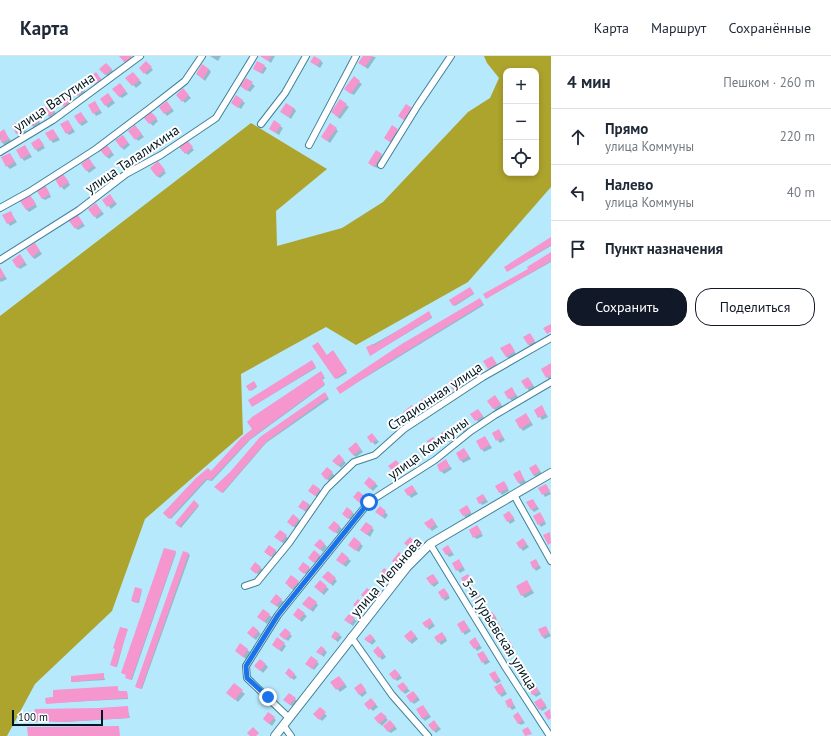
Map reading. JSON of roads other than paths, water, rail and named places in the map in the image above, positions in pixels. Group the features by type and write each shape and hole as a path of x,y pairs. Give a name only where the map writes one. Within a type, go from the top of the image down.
{"main road":[{"name":"улица Мельнова","path":"275,736 288,717 351,637 407,568 430,544 551,473"}],"street":[{"name":"улица Ватутина","path":"0,152 53,120 140,56"},
{"path":"0,208 29,192 96,149 185,81 202,56"},
{"name":"улица Талалихина","path":"0,260 79,210 126,174 161,154 216,118 254,56"},
{"path":"261,124 285,93 306,56"},
{"path":"309,145 356,56"},
{"path":"381,165 450,56"},
{"name":"Стадионная улица","path":"245,586 257,582 290,543 327,488 354,462 375,455 404,429 483,377 551,338"},
{"name":"улица Коммуны","path":"288,717 247,678 246,666 278,615 369,502 436,460 471,431 495,415 551,382"},
{"path":"514,495 551,561"},
{"name":"3-я Гурьевская улица","path":"430,544 550,736"},
{"path":"351,637 392,695 428,736"},
{"path":"283,725 291,736"}]}
